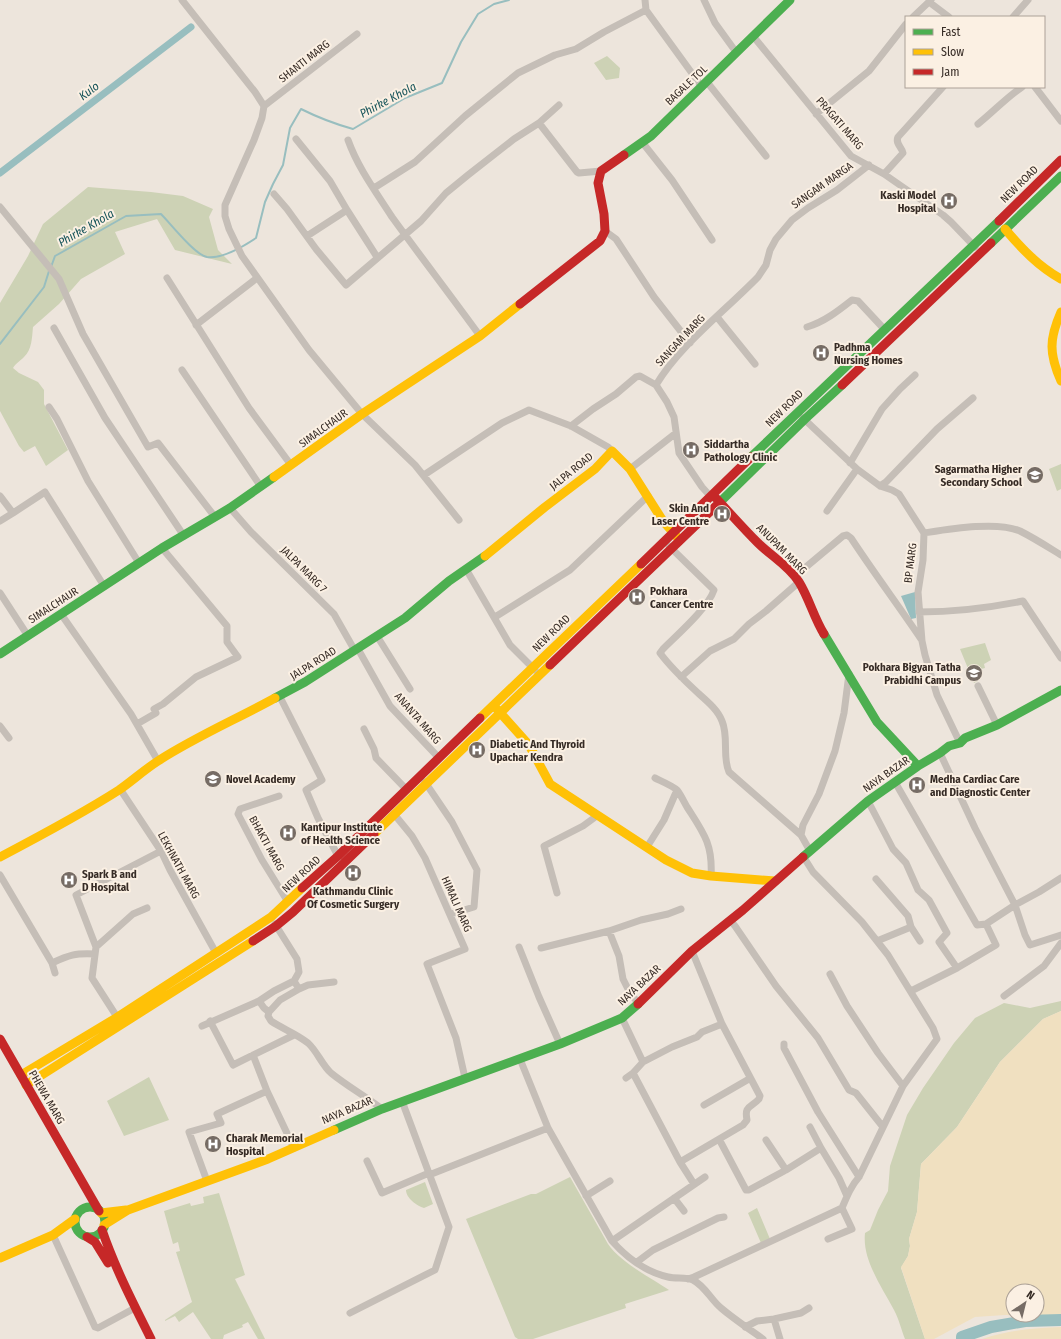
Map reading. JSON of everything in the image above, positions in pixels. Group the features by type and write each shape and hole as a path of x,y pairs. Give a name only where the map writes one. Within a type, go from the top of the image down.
{"main road":[{"name":"BAGALE TOL","path":"601,171 642,142 704,85 790,0"},
{"name":"NEW ROAD","path":"20,1075 116,1018 271,917 338,856 420,775 1061,160"},
{"path":"601,171 598,183 604,214 605,231"},
{"name":"NEW ROAD","path":"26,1085 276,926 293,912 805,419 884,346 1061,176"},
{"path":"1005,229 1032,261 1061,279"},
{"name":"SIMALCHAUR","path":"1,652 28,636 162,548 230,508 362,414 480,336 591,250 600,241 605,231"},
{"path":"1061,312 1055,325 1050,348 1054,366 1061,381"},
{"path":"612,451 630,469 663,521 681,540"},
{"name":"JALPA ROAD","path":"0,857 75,817 120,789 158,761 196,739 280,697 378,636 405,618 449,581 495,549 545,507 595,469 612,451"},
{"name":"ANUPAM MARG","path":"712,496 759,544 797,579 811,605 818,624 877,722 918,766"},
{"name":"NAYA BAZAR","path":"103,1227 128,1210 294,1148 402,1101 560,1044 622,1018 692,951 868,801 949,746 960,743 965,738 997,724 1061,690"},
{"path":"493,705 529,745 550,784 679,867 692,873 711,876 775,881"},
{"name":"PHEWA MARG","path":"0,1039 74,1167"},
{"path":"0,1258 53,1235 75,1219 80,1211 82,1196 74,1167"},
{"path":"74,1167 104,1220 103,1227 110,1253 134,1306"},
{"path":"80,1211 88,1207 100,1212"},
{"name":"NAYA BAZAR","path":"100,1212 128,1210"},
{"path":"75,1219 76,1229 95,1242 152,1339"},
{"path":"53,1235 96,1236 103,1227"}],"street":[{"path":"182,0 255,92 264,106 262,118 254,140 232,188 225,210 225,216 229,229 242,256 309,350 362,414 424,475 459,520"},
{"path":"645,0 646,10 704,85 766,156"},
{"path":"704,0 714,23 736,52"},
{"path":"1014,16 1028,0"},
{"path":"914,16 930,1 949,16"},
{"path":"374,188 415,162 465,116 518,73 555,55 576,49 604,32 646,10"},
{"path":"816,114 868,72 905,25"},
{"name":"SHANTI MARG","path":"264,106 357,34"},
{"name":"PRAGATI MARG","path":"753,36 851,156 884,174 947,219 980,254"},
{"path":"884,174 903,153 898,144 898,137 942,88"},
{"path":"978,124 1009,96 1021,88"},
{"path":"1036,88 1061,121"},
{"path":"274,194 346,285 422,220 446,193 514,139 540,123 559,105"},
{"path":"540,123 577,172 601,171"},
{"path":"296,139 330,181 377,257"},
{"path":"348,140 354,156 405,235 480,336"},
{"path":"642,142 672,180 712,240"},
{"name":"SANGAM MARGA","path":"766,265 770,250 776,239 792,220 837,190 869,166"},
{"path":"0,207 59,278 83,334 148,447 158,444 215,517"},
{"path":"307,236 347,210"},
{"path":"605,231 616,239 654,297 690,344"},
{"name":"SANGAM MARG","path":"656,385 662,375 690,344 758,277 766,265"},
{"path":"167,278 250,408 292,465"},
{"path":"196,325 257,278"},
{"path":"807,327 817,324 852,300 855,300 858,301 885,330"},
{"path":"716,317 755,364"},
{"path":"54,328 105,418 184,536"},
{"path":"182,370 261,487"},
{"path":"850,463 882,409 915,375"},
{"path":"571,426 593,408 616,394 636,377 640,376 656,385 667,402 674,417 679,453 702,487 712,496"},
{"path":"880,486 886,482 937,429 973,398"},
{"path":"49,407 57,419 88,481 139,564"},
{"path":"424,475 502,423 529,410 571,426 608,447 612,451"},
{"name":"BP MARG","path":"798,412 857,469 880,486 899,494 924,533 923,560 918,592 922,641 937,695 960,743"},
{"path":"630,469 676,433"},
{"path":"827,511 857,469"},
{"path":"0,521 45,492 104,586"},
{"path":"0,496 13,513"},
{"path":"495,617 570,570 648,496"},
{"name":"JALPA MARG 7","path":"230,508 256,537 334,614 356,650"},
{"path":"924,533 968,527 1009,528 1020,531 1061,555"},
{"path":"681,677 710,651 734,639 749,624 766,611 797,579 843,536 847,535 852,538 922,641"},
{"path":"664,541 714,590 712,595 698,613 660,653 681,677 713,706 722,721 726,738 727,767 729,772 801,835"},
{"path":"137,724 156,713 154,709 163,704 196,677 238,657 227,642 227,626 162,548"},
{"path":"466,569 510,645 539,675"},
{"path":"0,593 28,636"},
{"path":"919,612 943,612 985,608 1023,601 1061,658"},
{"path":"61,614 131,714 158,761"},
{"path":"378,636 410,689"},
{"name":"ANANTA MARG","path":"356,650 390,706 439,758"},
{"path":"688,1279 842,1208 853,1184 859,1177 903,1086 937,1039 933,1028 911,991 877,941 862,922 813,872 801,835 803,825 819,794 835,751 844,713 849,674"},
{"path":"978,686 997,724"},
{"path":"280,697 322,780 306,790 318,818 338,856"},
{"path":"0,726 9,738"},
{"path":"364,729 374,749 376,758 406,789"},
{"path":"940,753 975,828 1016,905 1025,935 1030,945 1061,935"},
{"path":"420,775 452,822 477,870 474,907 450,914"},
{"path":"655,778 677,790 705,837 712,861 711,876"},
{"path":"895,782 977,925 986,924 1061,878"},
{"name":"LEKHNATH MARG","path":"120,789 161,851 173,877 216,953"},
{"path":"647,847 664,820 677,790"},
{"name":"BHAKTI MARG","path":"279,796 240,809 238,814 262,860 288,902"},
{"path":"868,801 893,849 906,863 918,890 929,900 948,933 939,942 957,968"},
{"name":"HIMALI MARG","path":"394,814 412,836 425,858 465,949 427,964 456,1038 465,1078"},
{"path":"557,893 544,846 583,826 598,814"},
{"path":"116,1018 92,978 95,951 76,895 161,851"},
{"path":"0,875 52,963 56,973"},
{"path":"876,879 908,916 911,927 920,941"},
{"path":"52,963 69,955 95,951 134,914 147,908"},
{"path":"541,948 609,931 681,909"},
{"path":"202,1026 210,1021 259,1001 274,991 294,981 300,972 297,959 271,917"},
{"path":"730,920 776,986 818,1038 849,1090 856,1093 883,1127"},
{"path":"911,991 957,968 996,945 986,924"},
{"path":"877,941 911,927"},
{"path":"609,931 619,956 623,979 631,995 639,1003"},
{"path":"1004,996 1044,966 1061,943"},
{"path":"519,947 560,1044"},
{"path":"680,1162 746,1123 746,1109 759,1099 760,1096 749,1078 722,1024 692,951"},
{"path":"830,974 847,1006 878,1053 903,1086"},
{"path":"294,981 299,989"},
{"path":"334,982 308,985 299,989 280,1000 269,1012 268,1016 271,1021 308,1044 329,1071 382,1109"},
{"path":"259,1001 269,1012"},
{"path":"622,1018 643,1062"},
{"path":"210,1021 233,1065 294,1035"},
{"path":"626,1078 643,1062 672,1047 697,1037 702,1032 722,1024"},
{"path":"784,1044 784,1048 818,1112 859,1177"},
{"path":"253,1055 267,1091 294,1148"},
{"path":"520,1059 548,1128 612,1241 637,1262 661,1275 692,1280 702,1287 720,1308 763,1339"},
{"path":"633,1073 680,1162 694,1184"},
{"path":"704,1105 749,1078"},
{"path":"207,1181 189,1132 221,1123 218,1114 267,1091"},
{"path":"350,1313 435,1270 449,1227 402,1101"},
{"path":"810,1127 839,1178 847,1196"},
{"path":"367,1160 382,1193 548,1128"},
{"path":"719,1139 746,1190 749,1190 786,1170 821,1148"},
{"path":"766,1140 786,1170"},
{"path":"612,1241 705,1177"},
{"path":"586,1196 610,1181"},
{"path":"674,1198 684,1211"},
{"path":"828,1239 852,1229 842,1208"},
{"path":"637,1262 653,1250 670,1241 718,1218 724,1218"},
{"path":"53,1235 94,1327 98,1328 134,1306"},
{"path":"746,1327 756,1321 801,1313 809,1308"},
{"path":"774,1319 780,1339"}],"green space":[{"path":"607,56 620,68 619,78 606,80 594,63"},
{"path":"88,187 183,196 213,209 209,217 218,250 232,264 175,250 157,219 115,232 125,254 81,279 59,304 33,327 29,351 13,368 19,373 38,382 44,390 44,404 68,450 46,466 35,446 24,452 19,446 0,411 0,303 28,256 43,224"},
{"path":"1061,464 1061,489 1057,491 1049,469"},
{"path":"985,643 991,660 984,664 985,668 981,669 981,673 976,676 978,681 974,683 960,649"},
{"path":"1061,1001 1061,1011 1043,1019 1000,1062 957,1127 921,1164 917,1212 909,1239 910,1246 908,1256 901,1268 925,1339 905,1339 896,1313 879,1283 870,1263 865,1243 865,1233 870,1230 888,1191 890,1166 907,1115 923,1088 954,1043 975,1018 1004,1003 1030,1008"},
{"path":"149,1077 169,1120 124,1136 107,1101"},
{"path":"570,1177 613,1251 645,1275 669,1290 625,1304 626,1308 533,1339 518,1339 515,1337 466,1219 531,1194 536,1194"},
{"path":"425,1182 433,1204 424,1208 412,1201 406,1193 406,1190"},
{"path":"219,1193 245,1275 235,1279 265,1339 258,1339 248,1322 242,1325 243,1327 224,1335 223,1339 211,1339 193,1312 179,1322 175,1316 165,1321 192,1302 176,1252 180,1251 178,1242 173,1244 164,1211 190,1203 191,1206 204,1203 203,1197"},
{"path":"757,1208 770,1239 761,1243 748,1213"}],"sand":[{"path":"1061,1011 1061,1317 1045,1316 1045,1283 1005,1283 1005,1315 975,1317 934,1339 925,1339 901,1267 908,1256 910,1246 909,1239 917,1212 921,1164 957,1127 1000,1062 1043,1019"},
{"path":"1061,1327 1061,1339 982,1339 1011,1332"}],"water":[{"path":"915,592 916,618 911,619 901,596"}],"waterway":[{"name":"Phirke Khola","path":"51,267 55,256 126,216 161,214 196,251 207,257 226,254 245,245 256,238 265,202 283,165 290,128 301,109 313,115 353,129 405,98 442,83 461,42 478,14 494,4 509,0"},
{"name":"Kulo","path":"0,173 191,27"},
{"name":"Phirke Khola","path":"0,344 44,287 49,271"},
{"path":"962,1339 962,1337 991,1327 1025,1321 1061,1320"}],"traffic: fast":[{"path":"624,155 651,136 790,0"},
{"path":"991,243 1061,176"},
{"path":"751,457 999,221"},
{"path":"718,504 842,385"},
{"path":"0,654 162,548 230,508 274,477"},
{"path":"275,698 305,682 405,618 449,581 485,556"},
{"path":"824,634 877,722 918,766"},
{"path":"803,857 868,801 918,766 949,746 960,743 965,738 997,725 1061,690"},
{"path":"334,1130 382,1109 560,1044 622,1018 638,1004"},
{"path":"90,1207 96,1208 104,1216 105,1222 104,1228 96,1236 90,1237 84,1236 76,1228 75,1222 76,1216 84,1208 90,1207"}],"traffic: slow":[{"path":"1005,229 1031,257 1045,269 1061,279"},
{"path":"274,477 362,414 480,336 520,304"},
{"path":"1061,312 1054,330 1052,346 1054,363 1061,381"},
{"path":"485,556 545,507 595,469 612,451 630,469 663,521 678,538"},
{"path":"480,718 641,564"},
{"path":"374,834 550,665"},
{"path":"0,857 60,825 124,787 153,764 172,752 275,698"},
{"path":"495,707 529,745 550,784 666,860 692,873 775,881"},
{"path":"21,1075 116,1018 271,917 302,888"},
{"path":"26,1085 253,941"},
{"path":"104,1225 128,1210 268,1159 334,1130"},
{"path":"101,1213 126,1210"},
{"path":"0,1258 53,1235 75,1219"}],"traffic: jam":[{"path":"520,304 600,241 605,231 604,214 598,183 601,171 624,155"},
{"path":"999,221 1061,160"},
{"path":"842,385 991,243"},
{"path":"641,564 751,457"},
{"path":"714,496 763,548 795,576 803,588 824,634"},
{"path":"550,665 718,504"},
{"path":"302,888 338,856 480,718"},
{"path":"253,941 276,926 293,912 374,834"},
{"path":"638,1004 692,951 743,910 803,857"},
{"path":"0,1039 99,1211"},
{"path":"102,1230 118,1272 151,1339"},
{"path":"87,1237 95,1242 108,1263"}],"place":[{"name":"Kaski Model Hospital","path":"949,201"},
{"name":"Padhma Nursing Homes","path":"821,353"},
{"name":"Siddartha Pathology Clinic","path":"691,450"},
{"name":"Sagarmatha Higher Secondary School","path":"1035,475"},
{"name":"Skin And Laser Centre","path":"722,514"},
{"name":"Pokhara Cancer Centre","path":"637,597"},
{"name":"Pokhara Bigyan Tatha Prabidhi Campus","path":"974,673"},
{"name":"Diabetic And Thyroid Upachar Kendra","path":"477,750"},
{"name":"Novel Academy","path":"213,779"},
{"name":"Medha Cardiac Care and Diagnostic Center","path":"917,785"},
{"name":"Kantipur Institute of Health Science","path":"288,833"},
{"name":"Kathmandu Clinic Of Cosmetic Surgery","path":"353,873"},
{"name":"Spark B and D Hospital","path":"69,880"},
{"name":"Charak Memorial Hospital","path":"213,1144"}]}
